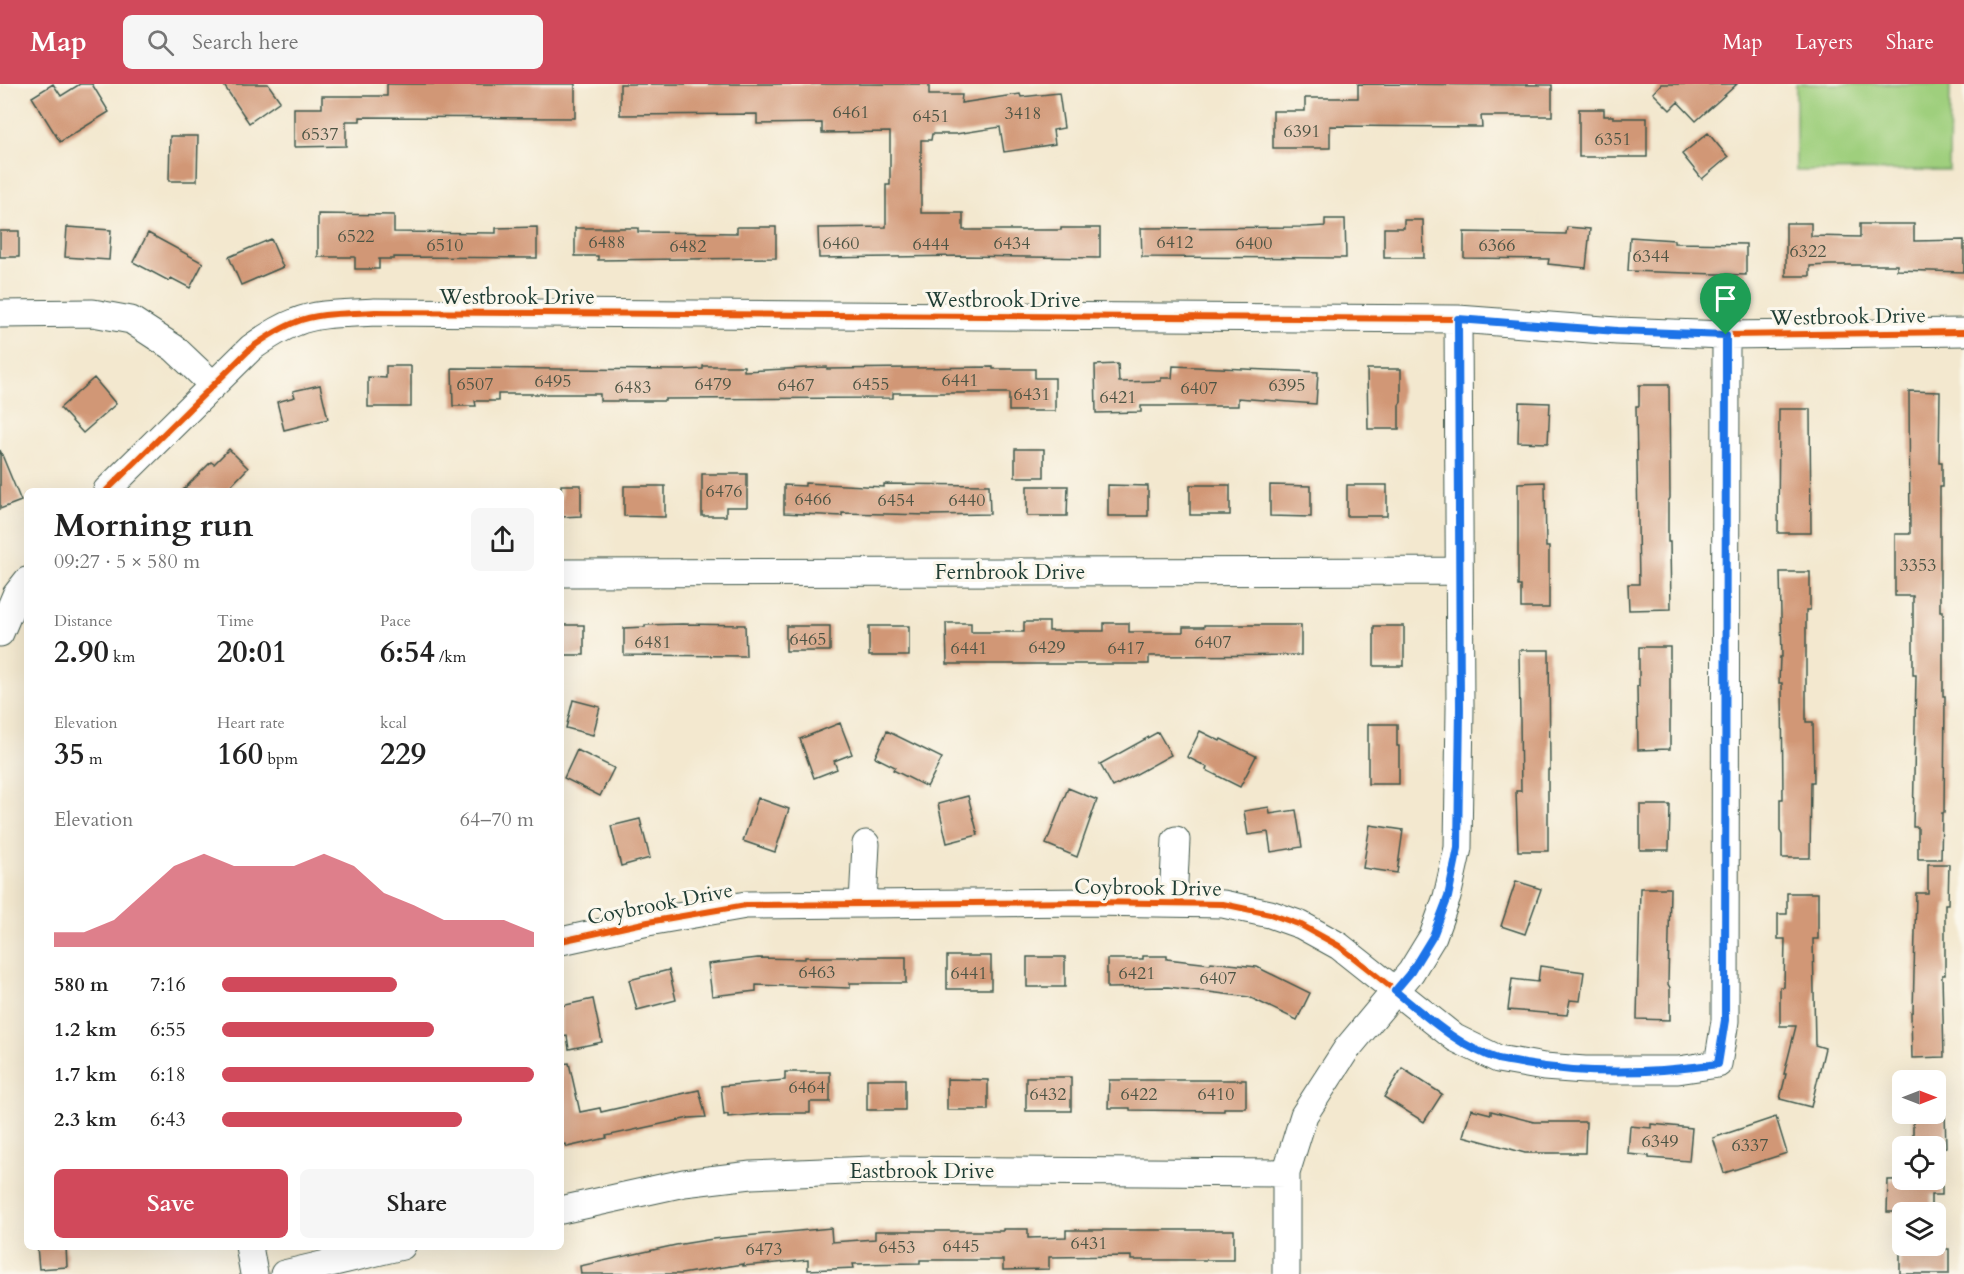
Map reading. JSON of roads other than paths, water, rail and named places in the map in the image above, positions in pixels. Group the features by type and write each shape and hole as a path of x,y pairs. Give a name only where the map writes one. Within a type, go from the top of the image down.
{"street":[{"name":"Westbrook Drive","path":"109,488 251,348 296,321 334,314 387,312 1458,319 1617,331 1726,335 1964,332"},
{"path":"0,314 93,313 131,320 174,348 213,385"},
{"path":"1286,1274 1286,1173 1304,1115 1346,1050 1411,972 1433,936 1448,897 1458,848 1458,319"},
{"name":"Coybrook Drive","path":"564,939 746,905 1173,902 1223,904 1270,914 1301,925 1339,946 1455,1038 1498,1059 1544,1067 1585,1070 1678,1070 1718,1064 1725,1020 1726,335"},
{"name":"Fernbrook Drive","path":"564,573 1459,571"},
{"path":"0,633 16,596 24,585"},
{"path":"1173,902 1176,840"},
{"path":"863,903 866,844"},
{"name":"Eastbrook Drive","path":"564,1209 684,1183 751,1175 871,1170 1286,1173"},
{"path":"250,1250 254,1274"},
{"path":"284,1274 385,1250"}]}
